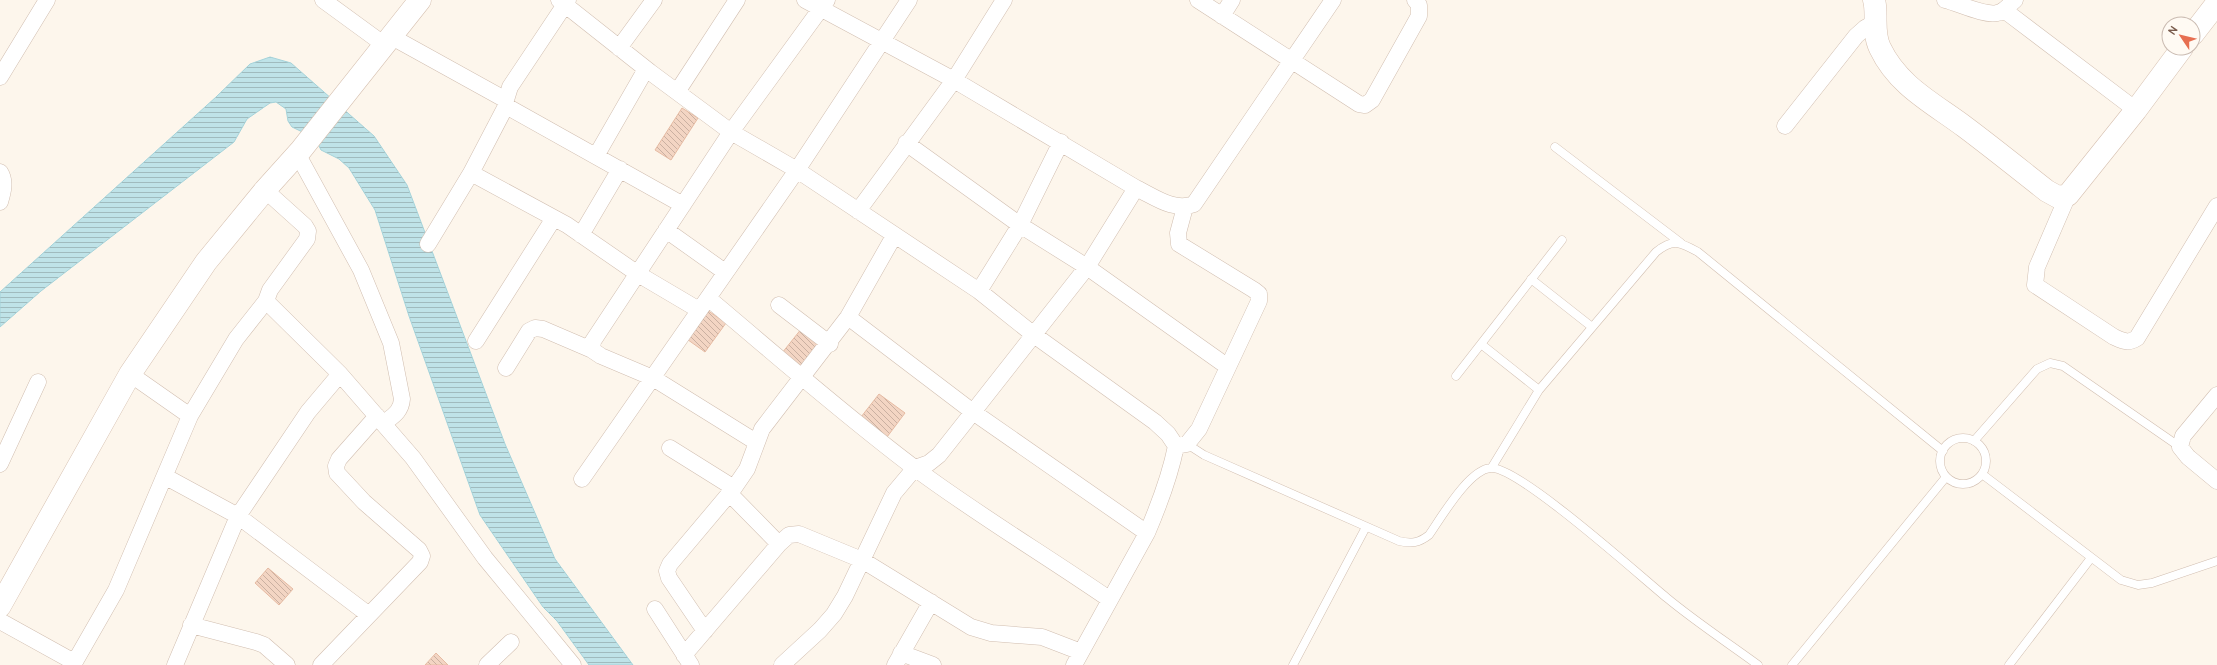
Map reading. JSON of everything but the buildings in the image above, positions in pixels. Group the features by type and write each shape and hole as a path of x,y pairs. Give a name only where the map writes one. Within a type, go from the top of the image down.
{"street":[{"path":"0,77 47,0"},
{"path":"323,0 389,42 440,63 596,156 683,205"},
{"path":"1,601 130,374 206,262 265,190 300,153 348,91 389,42 420,0"},
{"path":"619,48 654,0"},
{"path":"677,92 737,0"},
{"path":"805,0 824,5 882,41 954,80 1061,142 1136,188 1172,206 1185,208 1194,204 1333,0"},
{"path":"582,479 796,170 909,0"},
{"path":"858,211 906,143 954,80 1004,0"},
{"path":"1198,0 1359,104 1365,105 1372,100 1419,16 1419,5 1415,0"},
{"path":"1222,16 1232,0"},
{"path":"1945,0 1986,13 1996,13 2009,5 2136,110"},
{"path":"428,244 471,173 506,103 510,87 564,2 646,69 732,132 796,170 979,291 1034,335 1155,422 1181,445"},
{"path":"2201,21 2212,3"},
{"path":"592,350 593,341 666,230 732,132 824,5"},
{"path":"1877,7 1879,46 1894,72 1911,89 1965,126 2047,190 2058,197 2068,195"},
{"path":"1785,126 1856,36 1865,28 1877,7"},
{"path":"2176,56 2136,110 2068,195 2036,267 2035,285 2114,337 2126,342 2132,342 2137,338 2217,206"},
{"path":"596,156 646,69"},
{"path":"979,291 1020,225 1061,142"},
{"path":"906,143 1020,225 1087,267 1228,367"},
{"path":"300,153 361,270 391,343 402,399 401,407 398,412 380,420 339,459 336,466 337,473 364,502 419,550 422,556 420,562 321,665"},
{"path":"581,235 620,169"},
{"path":"0,172 3,176 3,190 0,202"},
{"path":"471,173 554,218 638,274 703,304 802,377 915,468 978,513 1109,599"},
{"path":"782,665 820,630 834,614 862,560 889,502 915,468 929,463 939,455 1034,335 1087,267 1136,188"},
{"path":"0,621 73,664 116,590 166,477 190,416 236,338 266,301 270,290 307,239 308,231 305,226 265,190"},
{"path":"655,609 688,660 705,631 779,544 789,535 800,534 862,560 971,627 991,633 1042,637 1077,658 1147,533 1181,445 1200,428 1259,301 1259,294 1179,244 1178,233 1185,208"},
{"path":"476,341 554,218"},
{"path":"666,230 726,272"},
{"path":"705,631 669,578 667,571 670,564 732,491 747,469 762,429 802,377 830,344 848,317 894,236"},
{"path":"266,301 340,374 413,458 485,558 573,665"},
{"path":"779,305 830,344"},
{"path":"848,317 973,412 1147,533"},
{"path":"506,368 529,331 535,328 543,329 592,350 600,356 653,378 756,442"},
{"path":"130,374 190,416"},
{"path":"175,665 238,516 308,412 340,374"},
{"path":"0,464 38,382"},
{"path":"2217,395 2183,436 2180,447 2188,457 2217,481"},
{"path":"670,448 732,491 779,544"},
{"path":"166,477 238,516 369,615"},
{"path":"932,602 898,659 933,665"},
{"path":"191,625 264,645 287,665"},
{"path":"487,665 511,642"}],"lane":[{"path":"1555,147 1681,243 1698,252 1943,450"},
{"path":"1456,376 1562,240"},
{"path":"1492,467 1538,390 1656,252 1666,244 1681,243"},
{"path":"1531,279 1592,327"},
{"path":"1481,344 1538,390"},
{"path":"1974,441 2037,369 2050,363 2063,366 2180,447"},
{"path":"1960,439 1974,441 1984,452 1986,460 1982,474 1971,482 1965,484 1958,484 1946,477 1940,464 1943,450 1953,441 1960,439"},
{"path":"1181,445 1366,527 1411,544 1422,541 1429,535 1471,478 1482,470 1492,467 1504,471 1561,509 1668,599 1758,665"},
{"path":"1982,474 2121,580 2138,585 2152,583 2217,560"},
{"path":"1792,665 1946,477"},
{"path":"1293,665 1366,527"},
{"path":"2009,665 2092,558"}],"water":[{"path":"270,57 291,63 374,136 407,185 505,444 555,559 633,665 589,665 557,621 543,607 480,515 409,316 375,210 349,168 339,159 321,150 315,138 292,127 288,121 286,109 276,102 270,103 247,119 234,142 41,291 0,327 0,292 216,97 250,64"}]}
